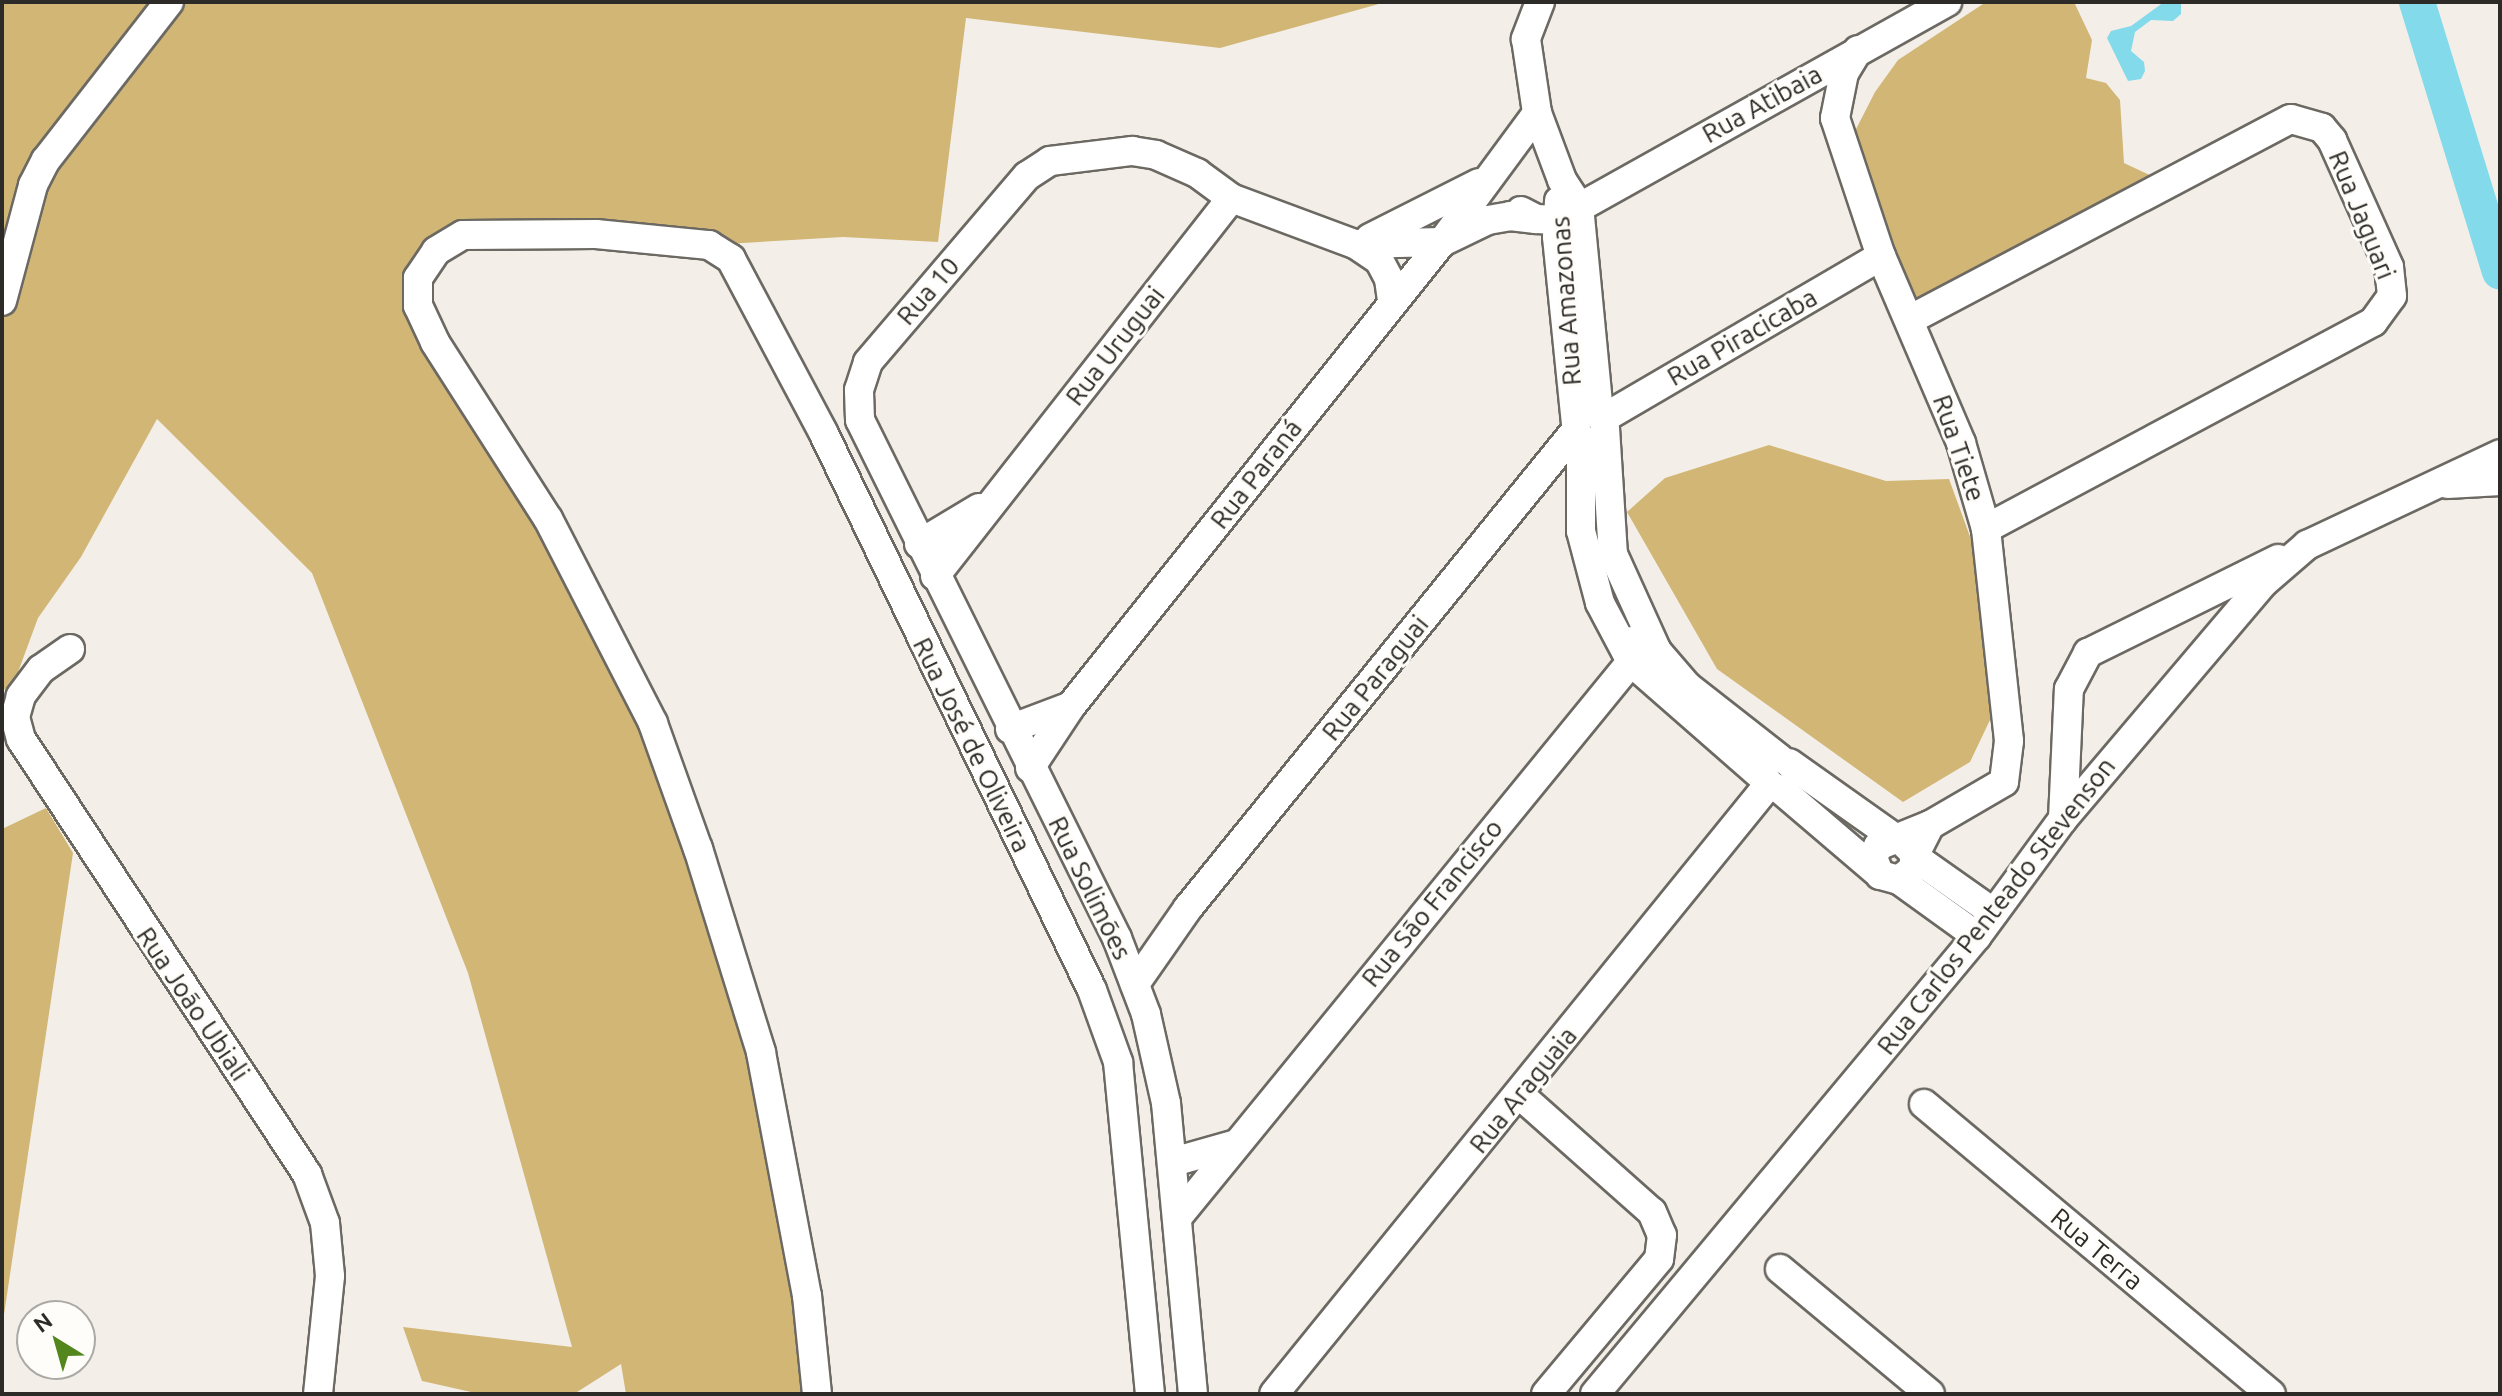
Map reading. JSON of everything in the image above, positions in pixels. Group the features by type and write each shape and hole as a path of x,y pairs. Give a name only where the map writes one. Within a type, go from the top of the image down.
{"street":[{"path":"2,301 33,185 46,160 169,2"},
{"name":"Rua Amazonas","path":"1540,2 1526,39 1537,113 1562,180 1557,215 1590,425 1613,554 1640,655 1687,686 1777,775 1900,857"},
{"name":"Rua Atibaia","path":"1557,215 1947,2"},
{"name":"Rua Tiete","path":"1858,50 1844,73 1835,118 1881,256 1911,319 1961,443 1986,529 2009,741 2004,782 1930,825 1900,857"},
{"name":"Rua Paraná","path":"1030,768 1071,706 1442,242 1537,113"},
{"name":"Rua Jaguari","path":"1911,319 2291,119 2322,128 2332,140 2389,267 2392,296 2373,322 1986,529"},
{"name":"Rua 10","path":"860,420 859,390 868,362 1027,176 1050,161 1132,151 1156,155 1197,173 1231,198"},
{"path":"1355,244 1424,215 1490,177 1500,199 1557,215"},
{"path":"1231,198 1355,244 1379,260 1389,279 1392,301"},
{"name":"Rua Uruguai","path":"935,576 1231,198"},
{"name":"Rua Paraná","path":"1442,242 1488,220 1557,215"},
{"name":"Rua José de Oliveira","path":"817,1394 807,1296 761,1052 658,737 548,519 435,342 418,306 418,278 436,251 463,235 596,234 709,245 731,259 823,432 1092,990 1118,1062 1150,1394"},
{"path":"1355,244 1442,242"},
{"name":"Rua Piracicaba","path":"1590,425 1881,256"},
{"name":"Rua Solimões","path":"860,420 1010,729 1117,938 1135,984 1158,1057 1173,1162 1193,1394"},
{"name":"Rua Paraguai","path":"1135,984 1174,926 1590,425"},
{"name":"Rua Carlos Penteado Stevenson","path":"1595,1394 1977,936 2063,819 2262,584 2307,545 2447,484 2500,454"},
{"name":"Rua Carlos Penteado Stevenson","path":"2447,484 2500,481"},
{"name":"Rua Uruguai","path":"919,544 999,494"},
{"path":"2063,819 2069,689 2088,653 2307,545"},
{"name":"Rua João Ubiali","path":"70,649 41,669 21,696 15,717 21,739 307,1174 325,1223 330,1276 318,1394"},
{"name":"Rua São Francisco","path":"1177,1218 1640,655"},
{"path":"1010,729 1071,706"},
{"name":"Rua Amazonas","path":"1777,775 1900,857"},
{"name":"Rua Araguaia","path":"1274,1394 1777,775"},
{"path":"1900,857 1994,913"},
{"path":"1900,857 1977,936"},
{"path":"1117,938 1174,926"},
{"path":"1520,1095 1652,1212 1662,1235 1659,1259 1546,1394"},
{"name":"Rua Terra","path":"1924,1104 2264,1392"},
{"path":"1173,1162 1236,1144"},
{"path":"1780,1269 1930,1394"}],"shaded area":[{"path":"2,2 1386,2 1220,48 966,18 938,242 843,237 709,245 596,234 436,251 418,306 610,636 739,972 817,1394 626,1394 621,1364 574,1394 480,1394 422,1381 403,1327 572,1347 468,973 312,573 157,419 81,557 38,618 14,683 2,691"},
{"path":"1986,2 2074,2 2092,40 2086,78 2106,83 2120,100 2124,163 2158,179 1918,307 1853,135 1875,92 1898,60"},
{"path":"1769,445 1886,481 1949,479 1972,542 1999,701 1970,762 1903,802 1717,669 1627,512 1665,478"},
{"path":"46,808 73,853 2,1328 2,829"}],"water":[{"path":"2164,2 2181,2 2181,14 2173,21 2151,20 2135,32 2131,51 2144,62 2145,71 2141,79 2128,81 2107,38 2111,31 2131,26"}],"waterway":[{"path":"2417,2 2500,271"}]}
